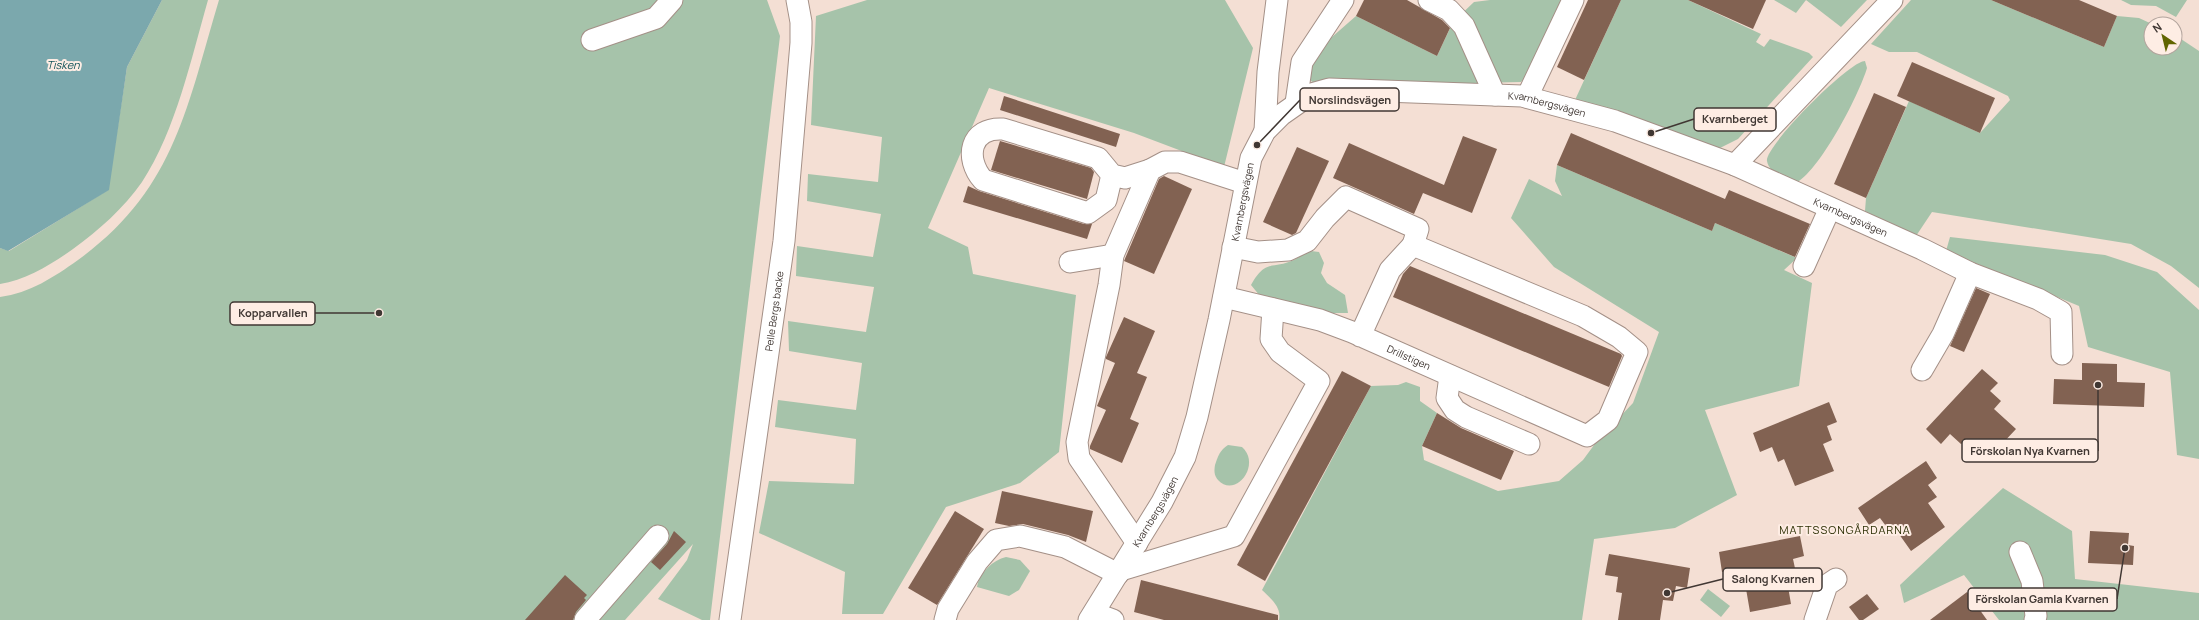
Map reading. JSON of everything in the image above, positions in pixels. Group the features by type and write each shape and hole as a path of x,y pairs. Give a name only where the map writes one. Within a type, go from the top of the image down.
{"street":[{"path":"592,40 656,18 672,0"},
{"name":"Pelle Bergs backe","path":"730,620 784,241 801,43 801,22 797,0"},
{"path":"1265,131 1268,72 1277,0"},
{"path":"1296,103 1302,62 1343,0"},
{"path":"1429,0 1449,10 1464,26 1495,95"},
{"path":"1527,97 1573,0"},
{"path":"1735,165 1892,0"},
{"name":"Kvarnbergsvägen","path":"1092,616 1162,502 1185,457 1197,417 1224,297 1251,158 1265,131 1296,103 1311,94 1329,89 1527,97 1636,127 1735,165 1922,249 1970,273 2038,299 2061,312 2062,354"},
{"path":"1112,175 1106,200 1088,213 983,180 975,171 972,150 977,138 985,131 995,128 1003,129 1098,158 1112,175 1125,178 1150,170 1165,162 1180,162 1245,183"},
{"path":"1137,543 1079,458 1077,442 1109,285 1113,255 1150,170"},
{"path":"1233,247 1258,252 1288,250 1307,241 1325,218 1346,197 1418,229 1413,244 1390,270 1360,336"},
{"path":"1804,266 1830,208"},
{"name":"Drillstigen","path":"1224,297 1320,320 1360,336 1586,436 1608,420 1624,386 1637,352 1619,337 1583,316 1413,244"},
{"path":"1070,262 1113,255"},
{"path":"1922,370 1943,334 1970,273"},
{"path":"945,620 948,609 970,573 985,551 996,540 1020,536 1065,547 1119,572 1234,536 1319,381 1280,352 1271,339 1273,309"},
{"path":"1450,376 1447,398 1455,410 1529,444"},
{"path":"585,620 658,536"},
{"path":"2020,552 2032,582 2036,616 2035,620"},
{"path":"1815,620 1827,585 1836,579"},
{"path":"1092,616 1113,620"}],"green space":[{"path":"162,0 208,0 181,94 154,162 135,192 92,234 48,266 19,279 0,284 0,248 9,251 108,190 127,67"},
{"path":"219,0 767,0 780,36 710,620 702,620 658,599 687,560 693,544 625,620 0,620 0,297 32,288 51,278 78,260 111,233 136,205 157,175 173,144 197,76"},
{"path":"867,0 1225,0 1253,48 1224,167 1134,133 989,88 928,228 968,247 973,274 1076,295 1059,452 1020,483 946,507 883,614 842,614 845,572 759,533 769,481 854,484 856,439 775,427 778,400 856,410 862,363 789,351 788,321 866,332 874,287 796,276 797,246 873,257 881,214 807,201 808,174 878,182 882,137 811,125 816,16"},
{"path":"1490,0 1563,0 1531,70 1521,82 1476,83 1463,85 1318,85 1311,81 1310,69 1324,44 1356,16 1437,56 1453,22 1474,2"},
{"path":"1621,0 1688,0 1761,34 1756,42 1764,47 1770,39 1809,53 1813,57 1738,139 1720,148 1710,147 1575,100"},
{"path":"1774,0 1806,0 1796,13"},
{"path":"1806,0 1867,0 1841,27"},
{"path":"1911,0 1991,0 2104,47 2117,16 2139,18 2143,20 2143,56 2183,56 2183,40 2199,51 2199,288 2171,266 2131,244 1932,212 1914,239 1865,211 1866,198 1909,101 1980,133 2010,100 2008,96 1917,52 1889,52 1871,44"},
{"path":"2121,0 2187,0 2177,16 2156,6 2131,5"},
{"path":"1865,61 1867,68 1856,96 1837,132 1815,165 1804,177 1794,184 1774,172 1768,165 1767,161 1779,139 1792,123 1826,89 1856,65"},
{"path":"1557,165 1712,231 1715,223 1797,258 1784,270 1812,283 1799,386 1705,410 1737,495 1675,528 1594,539 1582,620 1279,620 1279,611 1277,607 1262,590 1371,386 1398,385 1406,382 1420,387 1420,401 1437,413 1422,446 1424,460 1498,491 1559,481 1583,460 1597,441 1633,403 1659,332 1554,267 1511,218 1529,179 1562,196 1555,181"},
{"path":"1950,237 2105,255 2157,272 2199,310 2199,459 2177,455 2170,372 2088,347 2079,306 1946,251"},
{"path":"1311,251 1319,252 1324,263 1321,273 1327,283 1345,295 1348,313 1325,313 1260,296 1251,285 1256,277 1265,268 1286,263"},
{"path":"1228,445 1242,447 1247,454 1249,462 1248,470 1244,477 1238,483 1232,485 1225,485 1218,480 1214,471 1217,459 1223,449"},
{"path":"2003,488 2072,531 2075,579 2199,593 2199,620 1999,620 1964,575 1904,603 1900,585"},
{"path":"1006,557 1020,560 1030,571 1019,590 1009,596 977,587 978,582 987,568 996,561"},
{"path":"1708,589 1730,606 1721,617 1700,600"}],"water":[{"name":"Tisken","path":"0,0 162,0 127,67 109,190 8,251 0,248"}],"building":[{"path":"1364,0 1407,0 1442,20 1450,28 1437,56 1356,16"},
{"path":"1588,0 1621,0 1584,80 1557,67"},
{"path":"1688,0 1766,0 1753,29"},
{"path":"1991,0 2079,0 2117,16 2104,47"},
{"path":"1912,62 1995,98 1980,133 1897,96"},
{"path":"1874,93 1906,107 1866,198 1834,184"},
{"path":"1004,96 1120,134 1116,147 1000,110"},
{"path":"1571,133 1725,199 1729,190 1810,224 1795,257 1715,223 1712,231 1557,165"},
{"path":"1463,136 1497,149 1472,213 1423,193 1414,214 1333,178 1349,143 1444,185"},
{"path":"1000,141 1091,168 1094,172 1087,199 991,170"},
{"path":"1297,147 1329,161 1296,233 1292,235 1263,222"},
{"path":"1164,176 1192,189 1154,274 1124,261 1159,179"},
{"path":"968,186 979,191 1084,224 1092,224 1087,239 963,202"},
{"path":"1410,266 1621,354 1622,356 1609,387 1393,297 1403,274"},
{"path":"1976,288 1990,294 1964,352 1950,346"},
{"path":"1124,317 1155,331 1137,373 1147,377 1130,419 1139,423 1122,463 1090,449 1090,446 1106,410 1097,406 1115,363 1106,359 1106,357"},
{"path":"2082,363 2117,364 2117,382 2145,383 2144,407 2053,404 2054,379 2082,380"},
{"path":"1982,369 1998,383 1990,391 2001,401 1994,409 2016,429 1987,460 1966,440 1961,444 1950,434 1941,444 1926,429"},
{"path":"1342,371 1371,386 1265,581 1237,565"},
{"path":"1829,402 1837,422 1827,426 1832,440 1823,444 1834,471 1795,486 1784,459 1778,462 1772,447 1760,452 1753,433"},
{"path":"1437,413 1461,428 1514,451 1501,480 1422,446"},
{"path":"1926,461 1937,478 1928,485 1937,497 1928,503 1945,527 1911,551 1894,527 1889,530 1880,518 1869,525 1858,508"},
{"path":"1002,491 1093,511 1086,542 1068,535 1023,524 1009,526 995,523"},
{"path":"955,511 984,529 937,605 908,588"},
{"path":"674,531 686,542 660,570 651,562 667,544"},
{"path":"2090,531 2129,533 2128,545 2134,546 2133,565 2088,563"},
{"path":"1800,536 1804,556 1793,559 1796,573 1786,575 1791,604 1750,612 1745,583 1738,584 1735,570 1722,572 1719,552"},
{"path":"1609,554 1690,568 1687,588 1676,586 1673,601 1663,600 1660,620 1618,620 1622,593 1616,592 1618,577 1605,575"},
{"path":"565,575 587,595 584,598 586,600 576,612 573,620 525,620"},
{"path":"1141,580 1278,615 1278,620 1164,620 1134,612"},
{"path":"1967,592 1987,620 1930,620"},
{"path":"1867,594 1879,609 1863,620 1859,620 1849,607"}],"place":[{"name":"Kvarnberget","path":"1651,133"},
{"name":"Norslindsvägen","path":"1257,145"},
{"name":"Kopparvallen","path":"379,313"},
{"name":"Förskolan Nya Kvarnen","path":"2098,385"},
{"name":"Förskolan Gamla Kvarnen","path":"2125,548"},
{"name":"Salong Kvarnen","path":"1667,593"}],"district":[{"name":"MATTSSONGÅRDARNA","path":"1845,530"}]}
